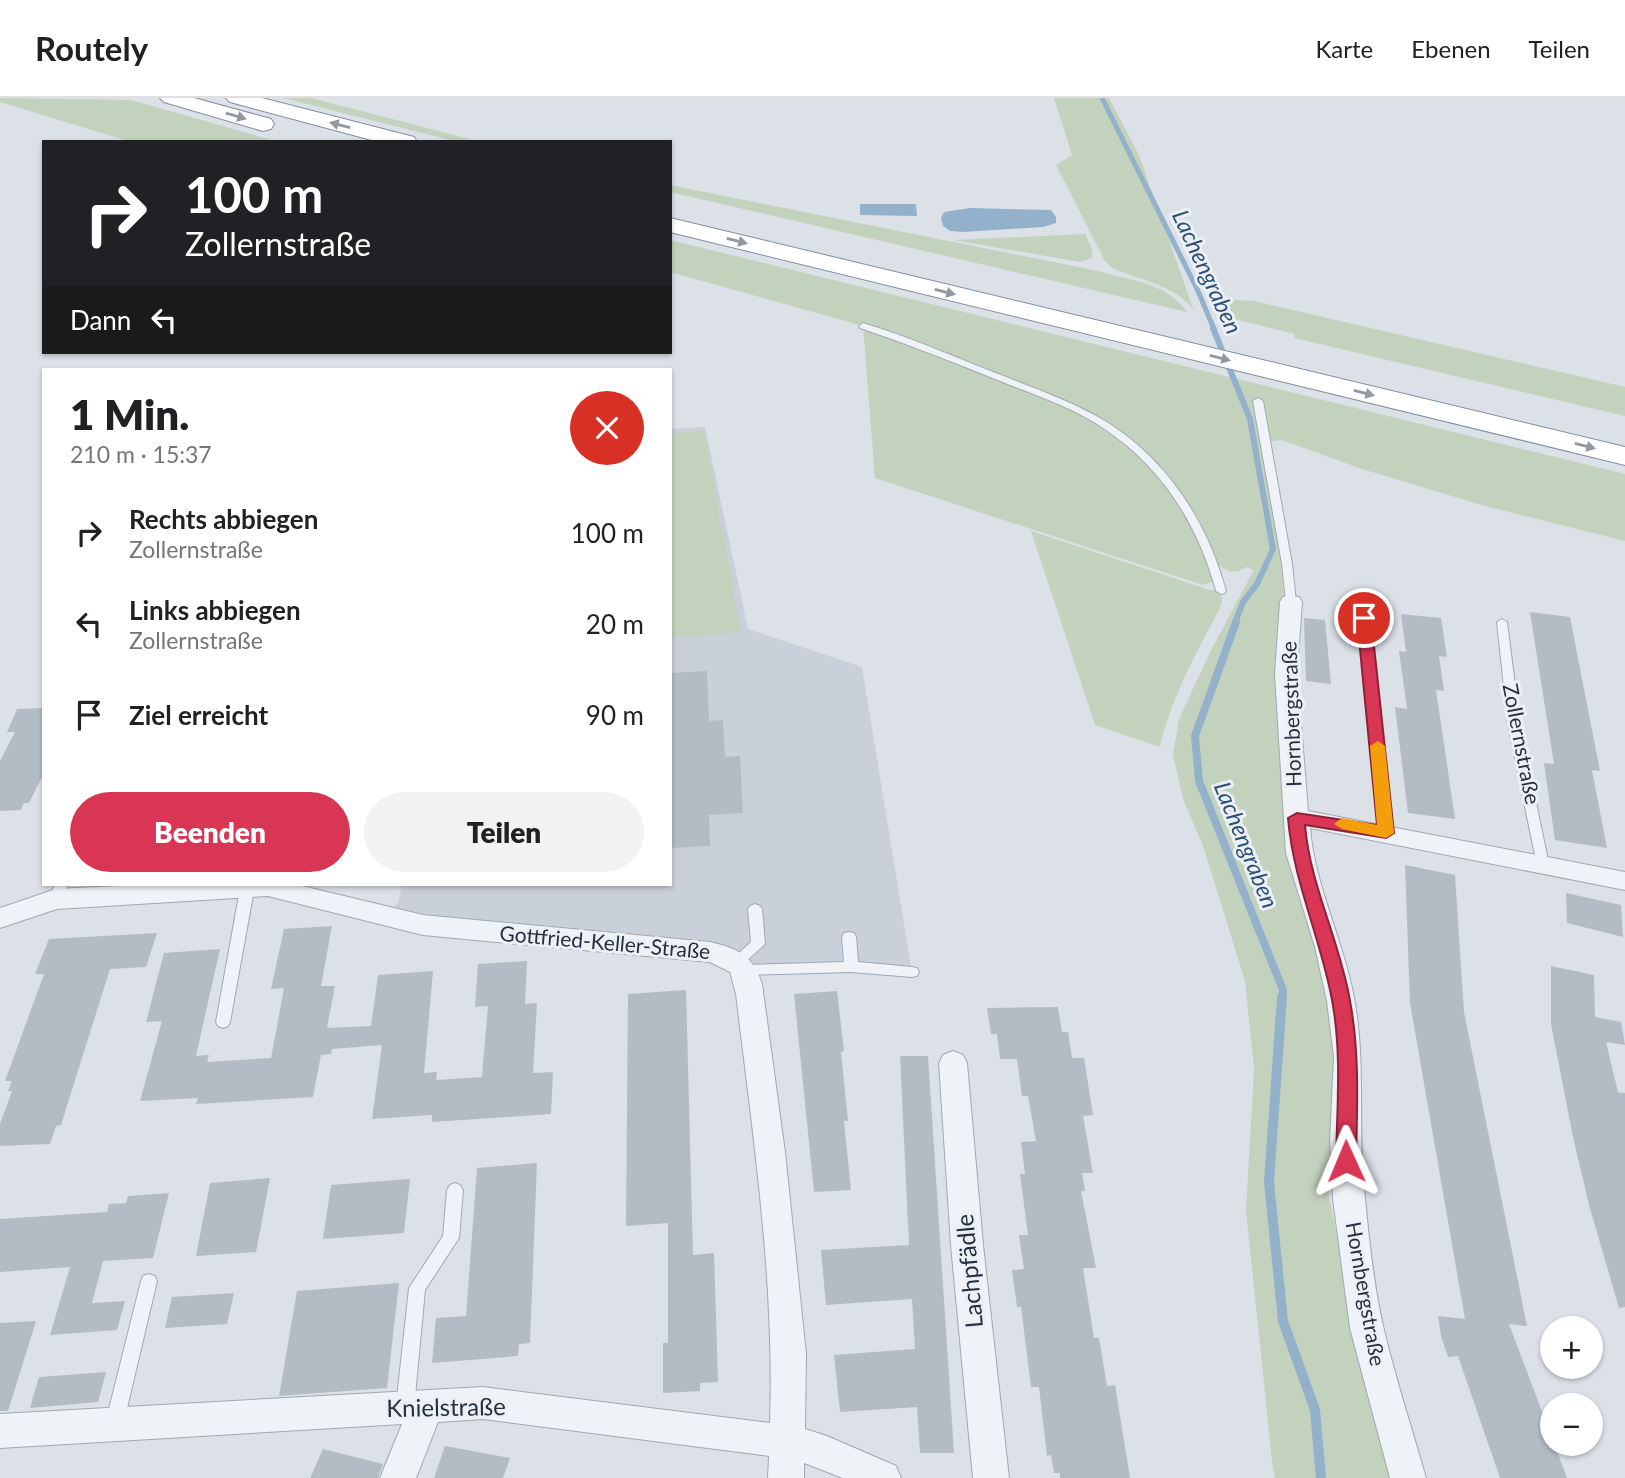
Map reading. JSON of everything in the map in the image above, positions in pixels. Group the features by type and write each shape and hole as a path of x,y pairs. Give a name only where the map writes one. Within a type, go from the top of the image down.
{"highway":[{"path":"171,98 325,140"},
{"path":"237,98 398,140"},
{"path":"672,207 1151,330 1297,377 1625,456"},
{"path":"672,225 1151,330 1284,351 1625,432"}],"street":[{"name":"Hornbergstraße","path":"1291,602 1286,674 1299,853 1329,947 1341,1001 1348,1057 1345,1142 1349,1199 1367,1328 1408,1478"},
{"path":"1297,818 1625,881"},
{"name":"Gottfried-Keller-Straße","path":"0,918 58,891 268,887 423,925 710,953 741,965"},
{"path":"741,965 770,1152 788,1340 789,1441 786,1478"},
{"name":"Lachpfädle","path":"953,1063 967,1245 991,1478"},
{"name":"Knielstraße","path":"0,1431 483,1403 789,1441 827,1453 883,1478"},
{"path":"398,1478 416,1407"}],"lane":[{"path":"863,326 936,352 1060,403 1102,424 1125,440 1171,488 1199,529 1215,562 1222,591"},
{"name":"Hornbergstraße","path":"1258,401 1291,602"},
{"path":"1364,618 1386,833"},
{"name":"Zollernstraße","path":"1502,622 1514,725 1544,865"},
{"path":"223,1022 248,886"},
{"path":"741,965 758,944 755,909"},
{"path":"849,937 852,967"},
{"path":"741,965 852,967 912,972"},
{"path":"416,1407 418,1288 451,1238 455,1190"},
{"path":"114,1424 149,1281"}],"shaded area":[{"path":"705,427 748,629 862,667 912,972 745,970 736,961 386,914 398,903 402,886 672,886 672,429"}],"green space":[{"path":"0,98 131,100 272,140 124,140 0,102"},
{"path":"283,98 311,98 473,140 450,140"},
{"path":"1054,98 1109,98 1139,155 1194,311 1187,302 1168,289 1112,268 1105,261 1056,165 1072,155"},
{"path":"672,185 1135,280 1169,295 1187,312 672,192"},
{"path":"1085,234 1092,250 1092,258 1080,262 954,240"},
{"path":"672,240 1625,474 1625,541 1485,506 1362,469 1282,440 1262,443 1281,563 1313,928 1332,1029 1335,1111 1329,1198 1371,1397 1393,1478 1275,1478 1273,1470 1246,1211 1254,1069 1245,981 1203,846 1183,799 1173,755 1179,719 1210,652 1254,570 1247,567 1230,571 1215,562 1215,581 1203,585 875,478 863,326 672,273"},
{"path":"1233,300 1254,301 1625,387 1625,416 1294,338 1295,334 1226,317 1226,305"},
{"path":"704,431 741,632 672,638 672,433"},
{"path":"1031,531 1210,590 1221,591 1222,604 1178,691 1160,747 1095,725"}],"water":[{"path":"860,204 916,204 917,216 860,215"},
{"path":"970,208 1051,210 1056,217 1056,223 1043,227 963,232 950,231 943,226 941,218 944,212"}],"building":[{"path":"1530,612 1570,617 1600,771 1592,770 1607,848 1555,840 1544,763 1554,764"},
{"path":"1401,614 1441,618 1447,657 1439,656 1444,691 1436,690 1455,819 1408,813 1395,707 1407,709 1399,651 1406,652"},
{"path":"1304,618 1325,620 1331,684 1306,681"},
{"path":"707,671 709,721 723,720 725,757 740,756 743,813 709,815 710,846 672,848 672,673"},
{"path":"42,708 42,777 29,803 24,803 21,810 0,811 0,761 15,732 7,732 17,709"},
{"path":"1405,865 1455,875 1464,1012 1527,1326 1509,1324 1540,1406 1540,1456 1559,1456 1567,1478 1500,1478 1458,1356 1448,1357 1441,1336 1438,1316 1465,1319 1410,1003"},
{"path":"1566,893 1621,905 1623,937 1567,923"},
{"path":"332,926 321,986 335,986 327,1028 371,1026 378,975 433,971 424,1073 437,1072 436,1080 482,1077 488,1006 475,1007 478,964 527,961 525,1004 537,1003 533,1073 553,1072 551,1114 432,1122 432,1115 372,1119 382,1045 332,1049 331,1054 321,1055 313,1097 196,1104 198,1098 140,1101 162,1021 146,1022 164,953 220,949 196,1056 209,1055 207,1062 271,1058 284,988 271,989 284,929"},
{"path":"157,933 146,967 110,969 61,1125 56,1126 50,1144 0,1146 0,1124 12,1091 8,1091 12,1081 5,1081 44,974 35,974 49,939"},
{"path":"1551,966 1594,975 1595,1017 1621,1022 1625,1045 1606,1042 1618,1092 1625,1093 1625,1307 1619,1308 1589,1205 1573,1137 1551,1024"},
{"path":"686,990 693,1255 714,1253 718,1382 700,1383 700,1391 663,1393 663,1343 668,1343 668,1223 626,1226 628,994"},
{"path":"837,991 844,1051 841,1052 848,1121 844,1121 851,1190 814,1192 794,994"},
{"path":"1058,1007 1062,1032 1068,1032 1072,1058 1084,1058 1093,1115 1083,1116 1093,1173 1082,1173 1085,1191 1081,1191 1096,1268 1083,1268 1094,1338 1099,1338 1107,1386 1115,1385 1130,1478 1060,1478 1060,1473 1054,1473 1051,1455 1047,1456 1039,1387 1031,1387 1021,1307 1017,1307 1012,1270 1024,1269 1019,1235 1028,1235 1020,1174 1025,1174 1021,1142 1036,1141 1028,1096 1022,1096 1017,1059 1000,1059 997,1034 991,1034 987,1008"},
{"path":"900,1056 928,1056 954,1453 920,1453 917,1407 840,1412 834,1355 915,1349 912,1299 826,1305 821,1250 909,1245"},
{"path":"537,1163 530,1343 519,1344 518,1356 432,1363 436,1318 466,1316 477,1168"},
{"path":"270,1178 256,1252 196,1256 210,1183"},
{"path":"410,1179 404,1233 323,1239 331,1185"},
{"path":"169,1193 153,1258 103,1261 92,1303 125,1301 117,1330 50,1335 70,1267 0,1272 0,1219 107,1212 109,1204 126,1203 128,1196"},
{"path":"399,1283 387,1388 279,1396 297,1291"},
{"path":"234,1293 227,1324 165,1328 172,1297"},
{"path":"36,1321 8,1411 0,1411 0,1323"},
{"path":"106,1372 98,1402 30,1408 39,1377"},
{"path":"445,1446 510,1458 503,1478 434,1478"},
{"path":"323,1449 383,1464 378,1478 310,1478"}],"waterway":[{"name":"Lachengraben","path":"1102,98 1198,291 1214,329"},
{"name":"Lachengraben","path":"1213,328 1250,419 1273,549 1257,584 1243,602 1235,623"},
{"name":"Lachengraben","path":"1236,622 1195,736 1199,781 1283,990 1282,999"},
{"name":"Lachengraben","path":"1282,997 1269,1182 1283,1321 1315,1410 1321,1478"}],"slow traffic":[{"path":"1342,824 1386,833 1378,746"}],"route":[{"path":"1346,1161 1348,1057 1341,1001 1329,947 1299,853 1297,818 1386,833 1364,618"}]}
